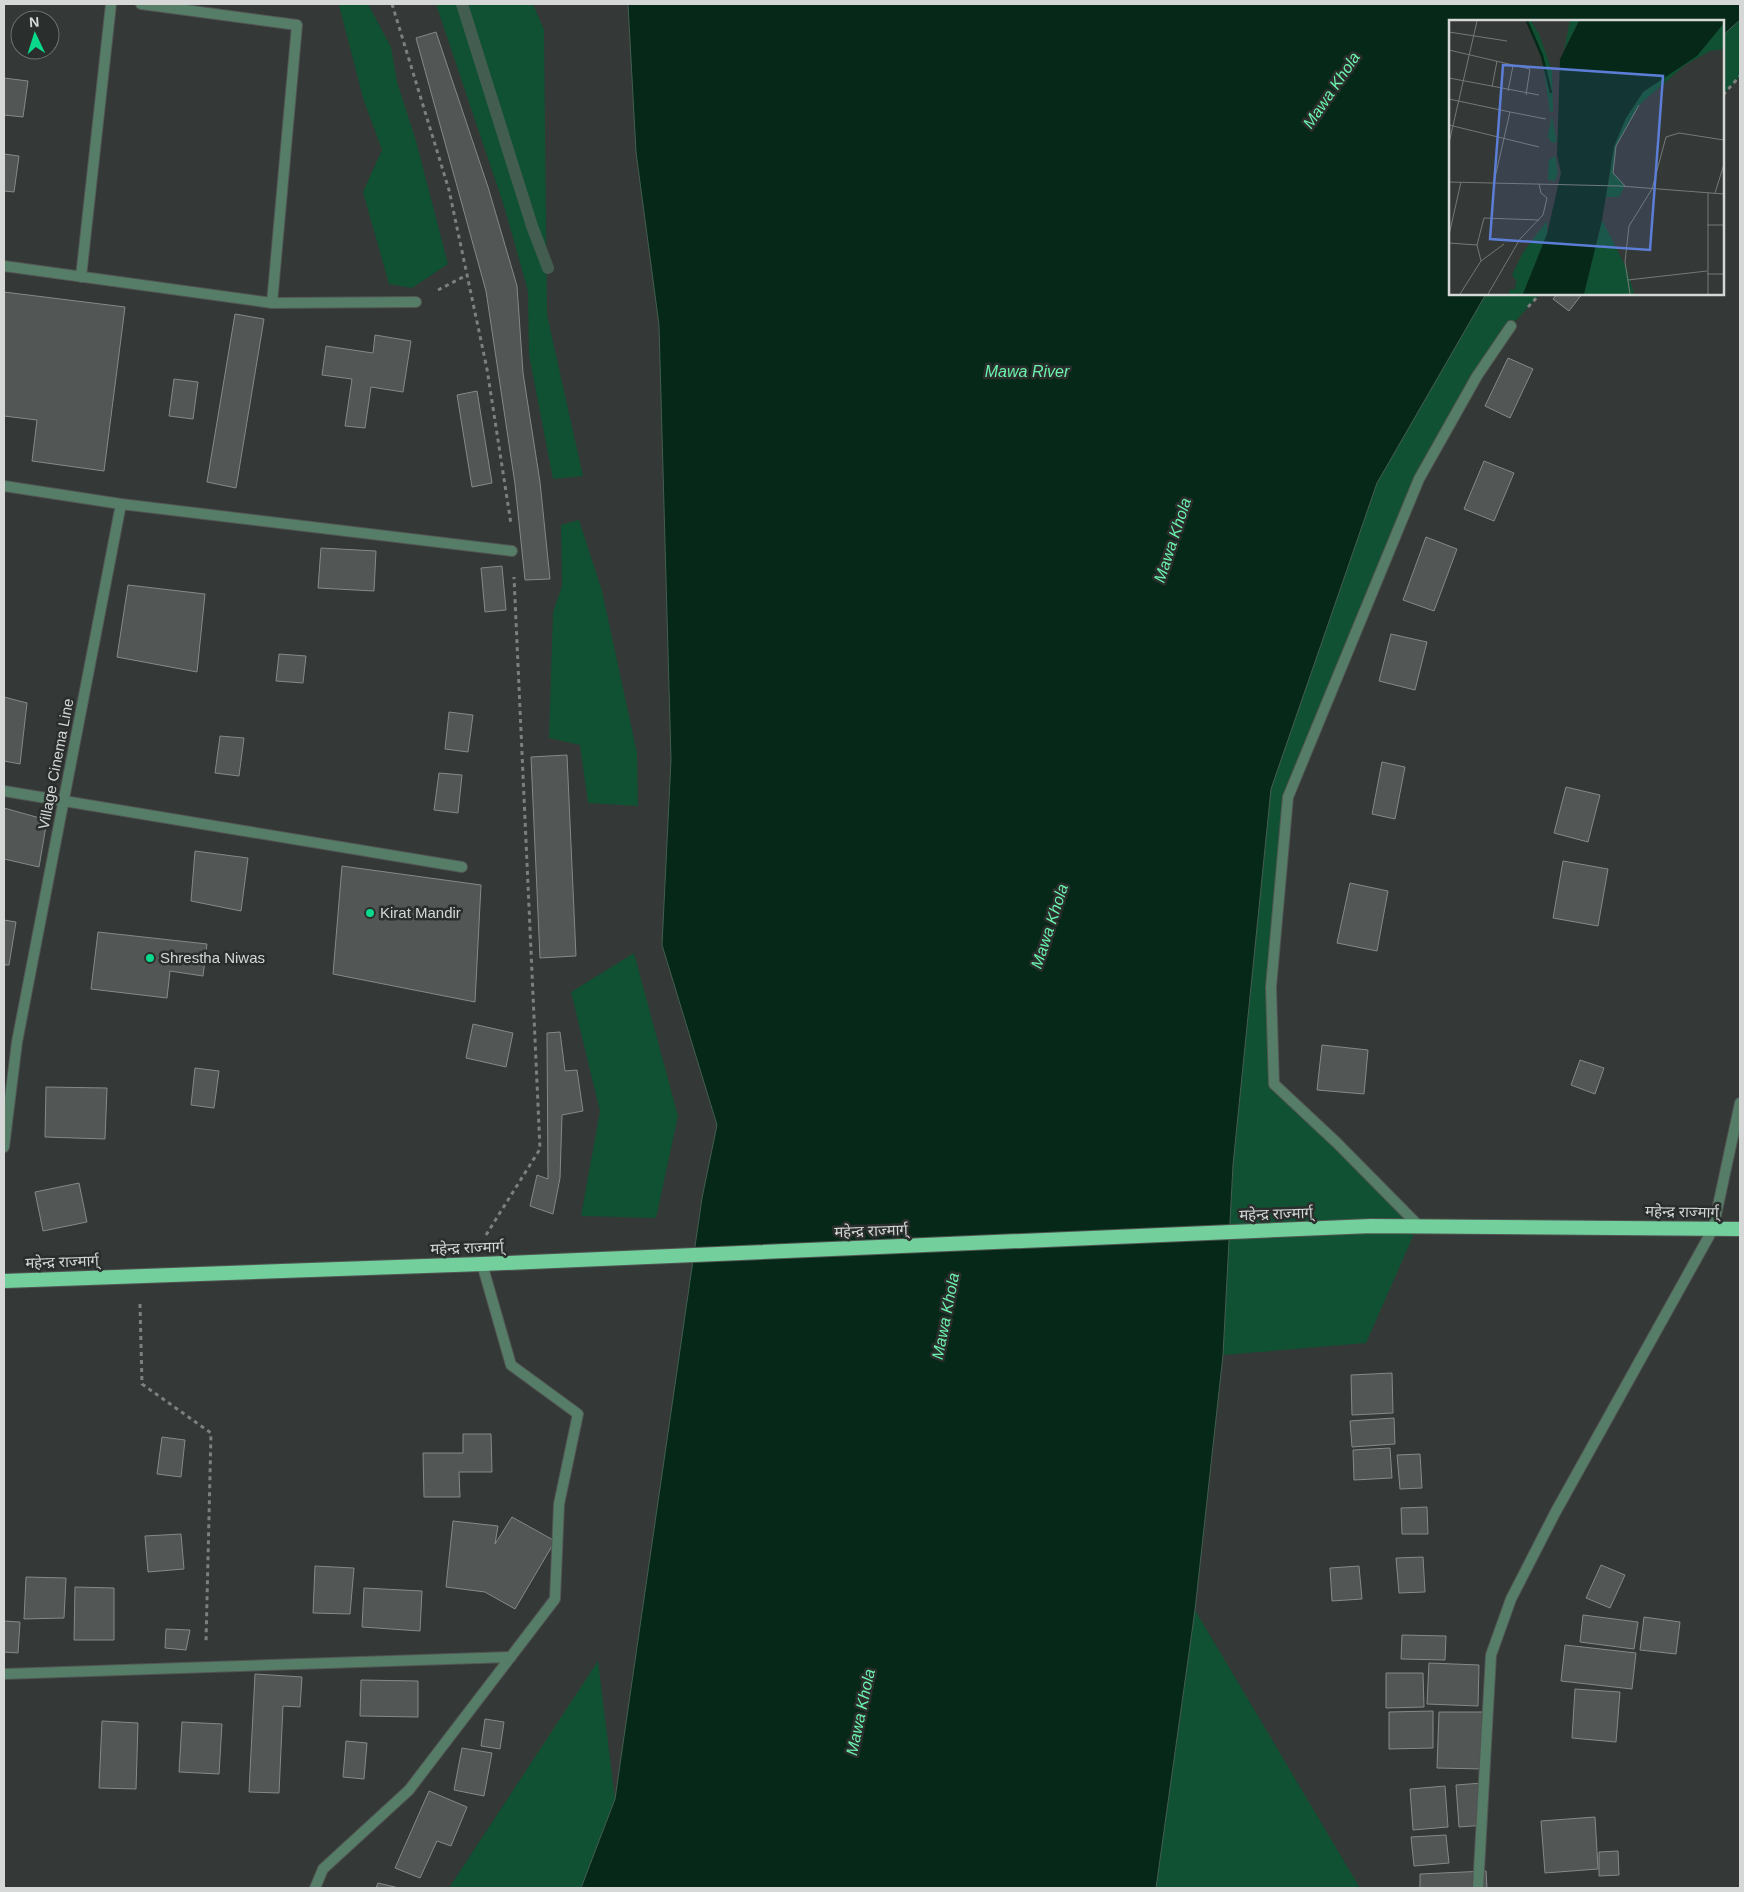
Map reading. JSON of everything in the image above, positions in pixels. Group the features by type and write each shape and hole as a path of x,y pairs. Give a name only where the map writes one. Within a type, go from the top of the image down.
{"highway":[{"name":"महेन्द्र राज्मार्ग्","path":"4,1281 508,1263 1371,1226 1418,1225 1740,1230"}],"street":[{"path":"82,277 111,4"},
{"path":"141,4 297,25 272,303"},
{"path":"4,266 272,303 416,302"},
{"path":"1418,1225 1337,1143 1274,1084 1271,987 1288,798 1419,479 1477,376 1511,326"},
{"path":"4,486 121,504 512,552"},
{"name":"Village Cinema Line","path":"4,1148 17,1042 121,504"},
{"path":"4,791 462,866"},
{"path":"1478,1888 1491,1655 1507,1608 1555,1513 1713,1229 1740,1103"},
{"path":"315,1888 323,1869 409,1790 555,1599 559,1504 578,1414 511,1365 482,1264"},
{"path":"4,1674 511,1658"}],"path":[{"path":"392,4 449,190 487,369 511,524 540,1149 484,1238 482,1264"},
{"path":"1724,94 1740,76"},
{"path":"416,302 467,275"},
{"path":"139,1276 142,1384 211,1433 206,1668"}],"shaded area":[{"path":"368,4 391,47 397,82 416,141 448,264 412,288 389,284 363,192 382,150 363,98 339,5"},
{"path":"436,4 533,4 544,30 547,315 583,476 553,479 529,355 528,291 504,206"},
{"path":"1740,20 1740,76 1724,94 1724,34"},
{"path":"1485,295 1539,295 1511,326 1419,479 1288,798 1271,987 1274,1084 1418,1225 1366,1343 1223,1355 1233,1165 1271,789 1377,483"},
{"path":"579,520 602,591 637,753 638,806 588,803 580,745 549,738 553,612 562,586 561,525"},
{"path":"634,953 678,1116 656,1218 581,1216 600,1111 571,992"},
{"path":"1195,1610 1360,1888 1156,1888"},
{"path":"598,1661 615,1799 581,1888 449,1888"}],"water":[{"name":"Mawa River","path":"628,4 1740,4 1740,20 1724,34 1724,20 1449,20 1449,295 1485,295 1377,483 1271,789 1233,1165 1223,1355 1195,1610 1156,1888 581,1888 615,1799 702,1198 717,1125 662,945 671,760 659,325 636,152"}],"building":[{"path":"436,32 488,187 517,286 523,373 540,482 550,579 525,580 515,484 486,291 416,38"},
{"path":"4,78 28,81 23,117 4,115"},
{"path":"4,154 19,156 14,192 4,191"},
{"path":"4,292 125,307 104,471 32,461 37,420 4,416"},
{"path":"1556,295 1581,295 1569,311 1553,299"},
{"path":"235,314 264,319 236,488 207,482"},
{"path":"375,335 411,341 403,392 371,387 365,428 345,426 352,379 322,375 326,346 373,353"},
{"path":"1508,358 1533,369 1510,418 1485,406"},
{"path":"174,379 198,382 193,419 169,416"},
{"path":"477,391 492,483 472,487 457,395"},
{"path":"1484,461 1514,473 1494,521 1464,509"},
{"path":"1426,537 1457,549 1434,611 1403,600"},
{"path":"321,548 376,551 374,591 318,588"},
{"path":"502,566 506,610 485,612 481,568"},
{"path":"128,585 205,594 197,672 117,657"},
{"path":"1391,634 1427,642 1415,690 1379,681"},
{"path":"279,654 306,656 303,683 276,681"},
{"path":"4,697 27,703 20,764 4,761"},
{"path":"449,712 473,715 468,752 445,749"},
{"path":"220,736 244,738 239,776 215,773"},
{"path":"567,755 576,956 540,958 531,757"},
{"path":"1382,762 1405,767 1395,819 1372,814"},
{"path":"439,773 462,775 458,813 434,810"},
{"path":"1566,787 1600,795 1588,842 1554,833"},
{"path":"4,808 47,820 39,867 4,859"},
{"path":"195,851 248,858 241,911 191,901"},
{"path":"1563,861 1608,869 1598,926 1553,918"},
{"path":"342,866 481,885 475,1002 333,974"},
{"path":"1350,883 1388,891 1377,951 1337,943"},
{"path":"4,920 16,922 9,965 4,965"},
{"name":"Shrestha Niwas","path":"98,932 207,944 203,976 170,971 167,998 91,989"},
{"path":"473,1024 513,1033 506,1067 466,1058"},
{"path":"560,1032 565,1071 577,1070 583,1111 562,1115 560,1178 553,1214 530,1206 537,1175 548,1179 547,1033"},
{"path":"1322,1045 1368,1050 1364,1094 1317,1090"},
{"path":"1580,1060 1604,1068 1595,1094 1571,1085"},
{"path":"195,1068 219,1071 214,1108 191,1105"},
{"path":"46,1087 107,1088 105,1139 45,1137"},
{"path":"79,1183 87,1222 43,1231 35,1192"},
{"path":"1392,1373 1393,1413 1352,1415 1351,1375"},
{"path":"1394,1418 1395,1444 1352,1447 1350,1421"},
{"path":"463,1434 491,1434 492,1472 459,1472 460,1497 424,1497 423,1453 463,1453"},
{"path":"162,1437 185,1440 181,1477 157,1474"},
{"path":"1390,1448 1392,1478 1354,1480 1353,1450"},
{"path":"1420,1454 1422,1488 1400,1489 1397,1455"},
{"path":"1427,1507 1428,1534 1402,1534 1401,1508"},
{"path":"512,1517 555,1541 515,1609 485,1592 446,1587 453,1521 498,1526 495,1544"},
{"path":"181,1534 184,1569 148,1572 145,1536"},
{"path":"1423,1557 1425,1592 1399,1593 1396,1558"},
{"path":"1601,1565 1625,1575 1610,1608 1586,1598"},
{"path":"315,1566 354,1568 350,1614 313,1613"},
{"path":"1359,1566 1362,1599 1332,1601 1330,1568"},
{"path":"26,1577 66,1578 64,1618 24,1619"},
{"path":"75,1587 114,1588 114,1640 74,1640"},
{"path":"364,1588 422,1591 420,1631 362,1627"},
{"path":"1583,1615 1638,1622 1634,1649 1580,1642"},
{"path":"1644,1617 1680,1622 1676,1654 1640,1650"},
{"path":"4,1621 20,1622 18,1653 4,1652"},
{"path":"166,1629 190,1630 186,1650 165,1648"},
{"path":"1402,1635 1446,1636 1445,1660 1401,1659"},
{"path":"1565,1645 1636,1653 1632,1689 1561,1681"},
{"path":"1429,1663 1479,1665 1478,1706 1427,1704"},
{"path":"1386,1673 1423,1673 1424,1707 1386,1708"},
{"path":"255,1674 302,1677 300,1707 283,1706 279,1793 249,1792"},
{"path":"361,1680 418,1681 418,1717 360,1716"},
{"path":"1575,1689 1620,1692 1616,1742 1572,1738"},
{"path":"1433,1711 1433,1748 1389,1749 1389,1712"},
{"path":"1439,1712 1485,1712 1484,1769 1437,1768"},
{"path":"485,1719 504,1722 500,1749 481,1746"},
{"path":"102,1721 138,1723 136,1789 99,1788"},
{"path":"182,1722 222,1724 219,1774 179,1772"},
{"path":"346,1741 367,1743 364,1779 343,1777"},
{"path":"462,1748 492,1753 484,1796 454,1790"},
{"path":"1482,1783 1485,1825 1459,1827 1456,1785"},
{"path":"1445,1786 1448,1827 1413,1830 1410,1789"},
{"path":"429,1791 467,1807 451,1846 437,1841 420,1878 395,1868"},
{"path":"1595,1817 1598,1869 1545,1873 1541,1821"},
{"path":"1446,1835 1449,1863 1414,1866 1411,1837"},
{"path":"1618,1851 1619,1875 1599,1876 1599,1852"},
{"path":"1486,1871 1487,1888 1420,1888 1420,1874"},
{"path":"378,1883 399,1888 376,1888"}],"waterway":[{"path":"462,4 532,226 548,268"}],"place":[{"name":"Kirat Mandir","path":"370,913"},
{"name":"Shrestha Niwas","path":"150,958"}],"water label":[{"name":"Mawa Khola","path":"1331,90"},
{"name":"Mawa Khola","path":"1172,540"},
{"name":"Mawa Khola","path":"1049,926"},
{"name":"Mawa Khola","path":"945,1316"},
{"name":"Mawa Khola","path":"860,1712"}]}
